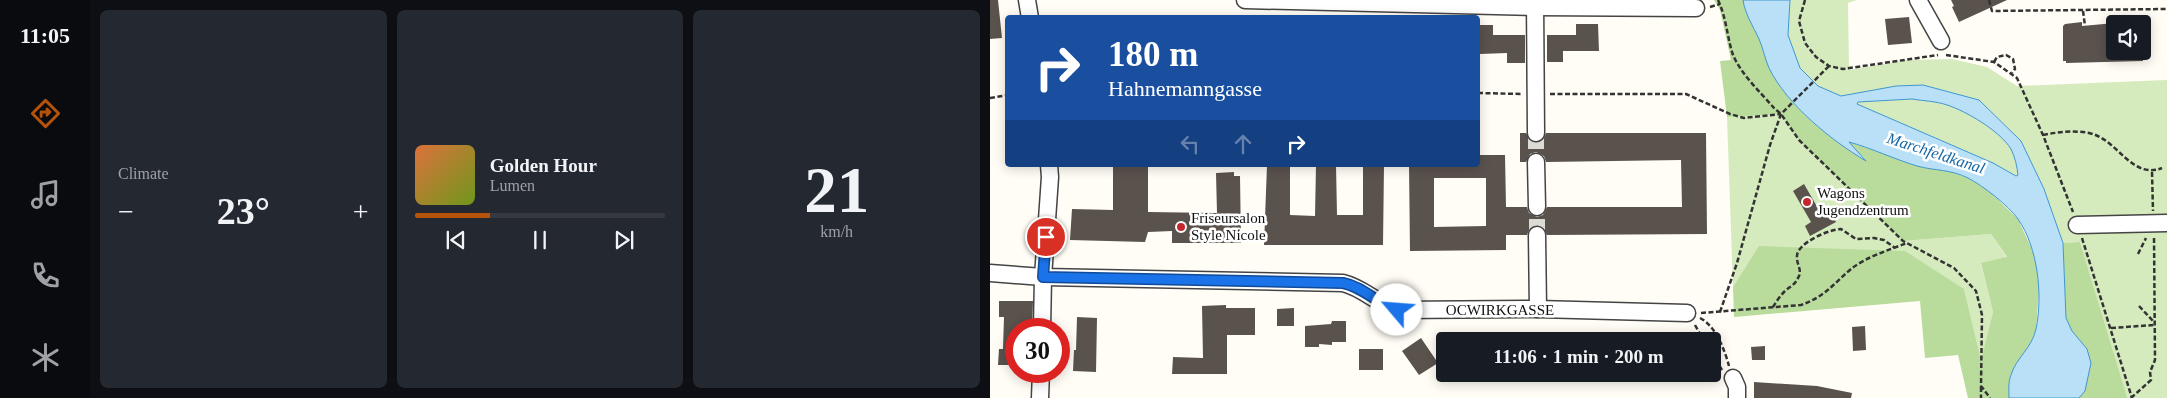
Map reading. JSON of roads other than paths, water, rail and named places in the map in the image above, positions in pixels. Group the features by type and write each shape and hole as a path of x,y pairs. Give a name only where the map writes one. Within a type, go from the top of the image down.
{"street":[{"path":"1027,0 1030,15"},
{"path":"1244,0 1535,3 1696,8"},
{"path":"1918,0 1941,41"},
{"path":"1535,3 1536,133"},
{"path":"1536,162 1537,207"},
{"path":"1042,318 1049,167"},
{"path":"2077,225 2160,223"},
{"path":"1537,235 1538,309"},
{"name":"OCWIRKGASSE","path":"990,273 1043,277 1343,283 1367,292 1384,305 1397,310 1538,309 1687,313"},
{"path":"1733,378 1737,387 1738,398"},
{"path":"1040,383 1040,398"}],"water":[{"name":"Marchfeldkanal","path":"1743,0 1790,0 1788,35 1800,68 1818,86 1841,96 1896,86 1923,85 1979,100 2021,141 2044,189 2063,243 2066,318 2072,331 2087,349 2091,363 2085,391 2079,398 2009,398 2009,381 2013,369 2034,336 2039,302 2039,287 2034,258 2025,231 2014,214 1988,191 1961,175 1917,166 1849,142 1866,161 1825,133 1799,108 1777,82 1769,68","holes":["1912,99 1955,108 1991,129 2011,149 2018,175 2016,176 1993,163 1857,104 1858,102"]}],"tunnel":[{"path":"1536,133 1536,162"},
{"path":"1537,207 1537,235"}],"place":[{"name":"Wagons Jugendzentrum","path":"1807,202"},
{"name":"Friseursalon Style Nicole","path":"1181,227"}]}
